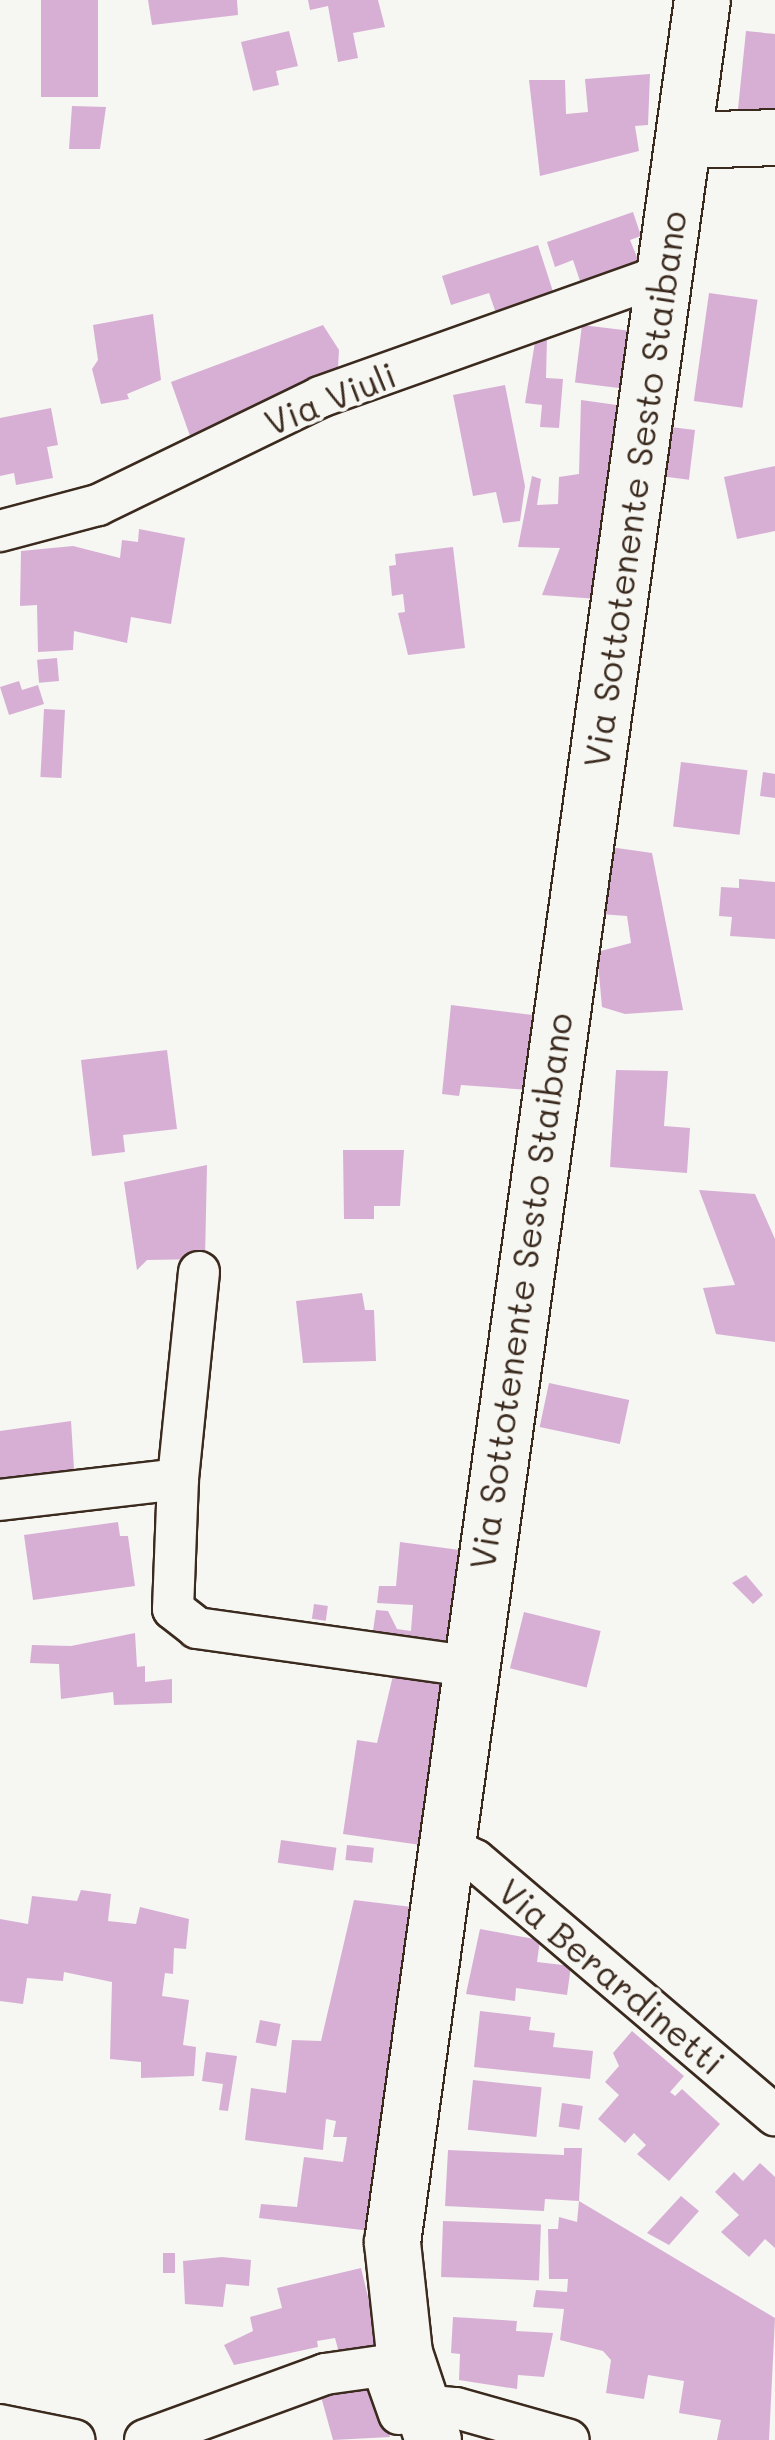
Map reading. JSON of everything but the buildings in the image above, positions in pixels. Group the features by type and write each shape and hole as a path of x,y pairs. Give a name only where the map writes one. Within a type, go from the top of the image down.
{"street":[{"name":"Via Sottotenente Sesto Staibano","path":"421,2428 404,2353 392,2242 467,1666 686,140 702,0"},
{"path":"686,140 775,137"},
{"name":"Via Viuli","path":"0,531 98,504 320,397 665,274"},
{"path":"199,1272 178,1479 174,1610 197,1628 467,1666"},
{"path":"0,1500 178,1479"},
{"name":"Via Berardinetti","path":"444,1844 474,1860 775,2115"},
{"path":"145,2440 325,2374 382,2366 421,2428 456,2408 569,2440"},
{"path":"0,2425 74,2440"}]}
